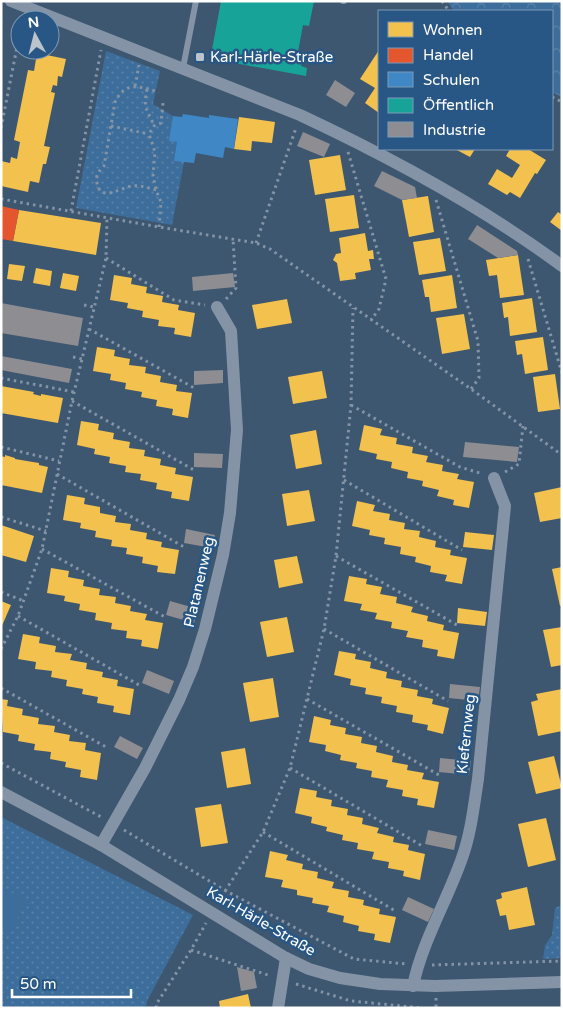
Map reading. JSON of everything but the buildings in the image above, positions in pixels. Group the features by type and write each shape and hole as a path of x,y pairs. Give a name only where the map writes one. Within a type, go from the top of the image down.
{"street":[{"path":"11,1 183,68 342,135 430,180 521,237 562,266"},
{"name":"Platanenweg","path":"101,845 163,734 189,675 205,629 223,555 230,513 236,430 231,331 217,307"},
{"name":"Kiefernweg","path":"413,986 417,965 462,856 472,818 478,779 506,506 494,478"},
{"name":"Karl-Härle-Straße","path":"1,792 101,845 286,958 309,969 340,978 380,984 413,986 562,982"},
{"path":"278,1008 286,958"}],"lane":[{"path":"183,68 196,1"}],"path":[{"path":"71,211 103,38"},
{"path":"135,86 142,52"},
{"path":"1,128 14,60"},
{"path":"156,190 139,185 130,186 111,194 103,192 97,186 96,180 98,172 104,166 115,102 119,93 135,86 159,92"},
{"path":"147,89 144,102 145,110 154,126"},
{"path":"158,227 160,202 153,175 155,152 150,134 154,126 161,123 163,104"},
{"path":"256,243 300,116"},
{"path":"111,126 150,134"},
{"path":"342,135 386,279 379,308 371,320"},
{"path":"430,180 478,341 479,378 471,388"},
{"path":"1,199 256,243 270,249 471,388 562,455"},
{"path":"1,648 18,616 42,549 72,401 106,258 107,218"},
{"path":"521,237 562,373"},
{"path":"106,258 174,300 217,307 236,288 234,239"},
{"path":"84,305 94,307"},
{"path":"156,1008 157,1003 191,950 211,912 263,832 290,768 324,629 336,556 351,405 353,308"},
{"path":"89,329 196,389"},
{"path":"73,357 82,359"},
{"path":"1,378 74,392"},
{"path":"72,401 194,470"},
{"path":"351,405 460,467 494,478 518,464 523,426"},
{"path":"1,448 59,461"},
{"path":"57,474 184,547"},
{"path":"344,480 462,550"},
{"path":"1,517 46,531"},
{"path":"42,549 165,618"},
{"path":"336,556 457,625"},
{"path":"1,592 24,601"},
{"path":"18,616 139,685"},
{"path":"324,629 448,701"},
{"path":"1,688 106,747"},
{"path":"307,699 439,775"},
{"path":"1,763 113,823 226,891 354,958 417,965 562,961"},
{"path":"290,768 424,847"},
{"path":"263,832 398,912"},
{"path":"191,950 351,1001 422,1008"},
{"path":"351,1001 352,1008"}],"green space":[{"path":"447,1 562,1 562,97 553,92 553,10 453,10"},
{"path":"106,51 160,71 153,104 173,116 177,142 184,162 172,225 76,208"},
{"path":"1,817 193,915 147,1001 146,1008 1,1008"},
{"path":"1,886 27,902 8,934 1,930"},
{"path":"562,905 562,958 543,959 545,945 552,935 555,908"}],"place":[{"name":"Karl-Härle-Straße","path":"200,57"}]}
